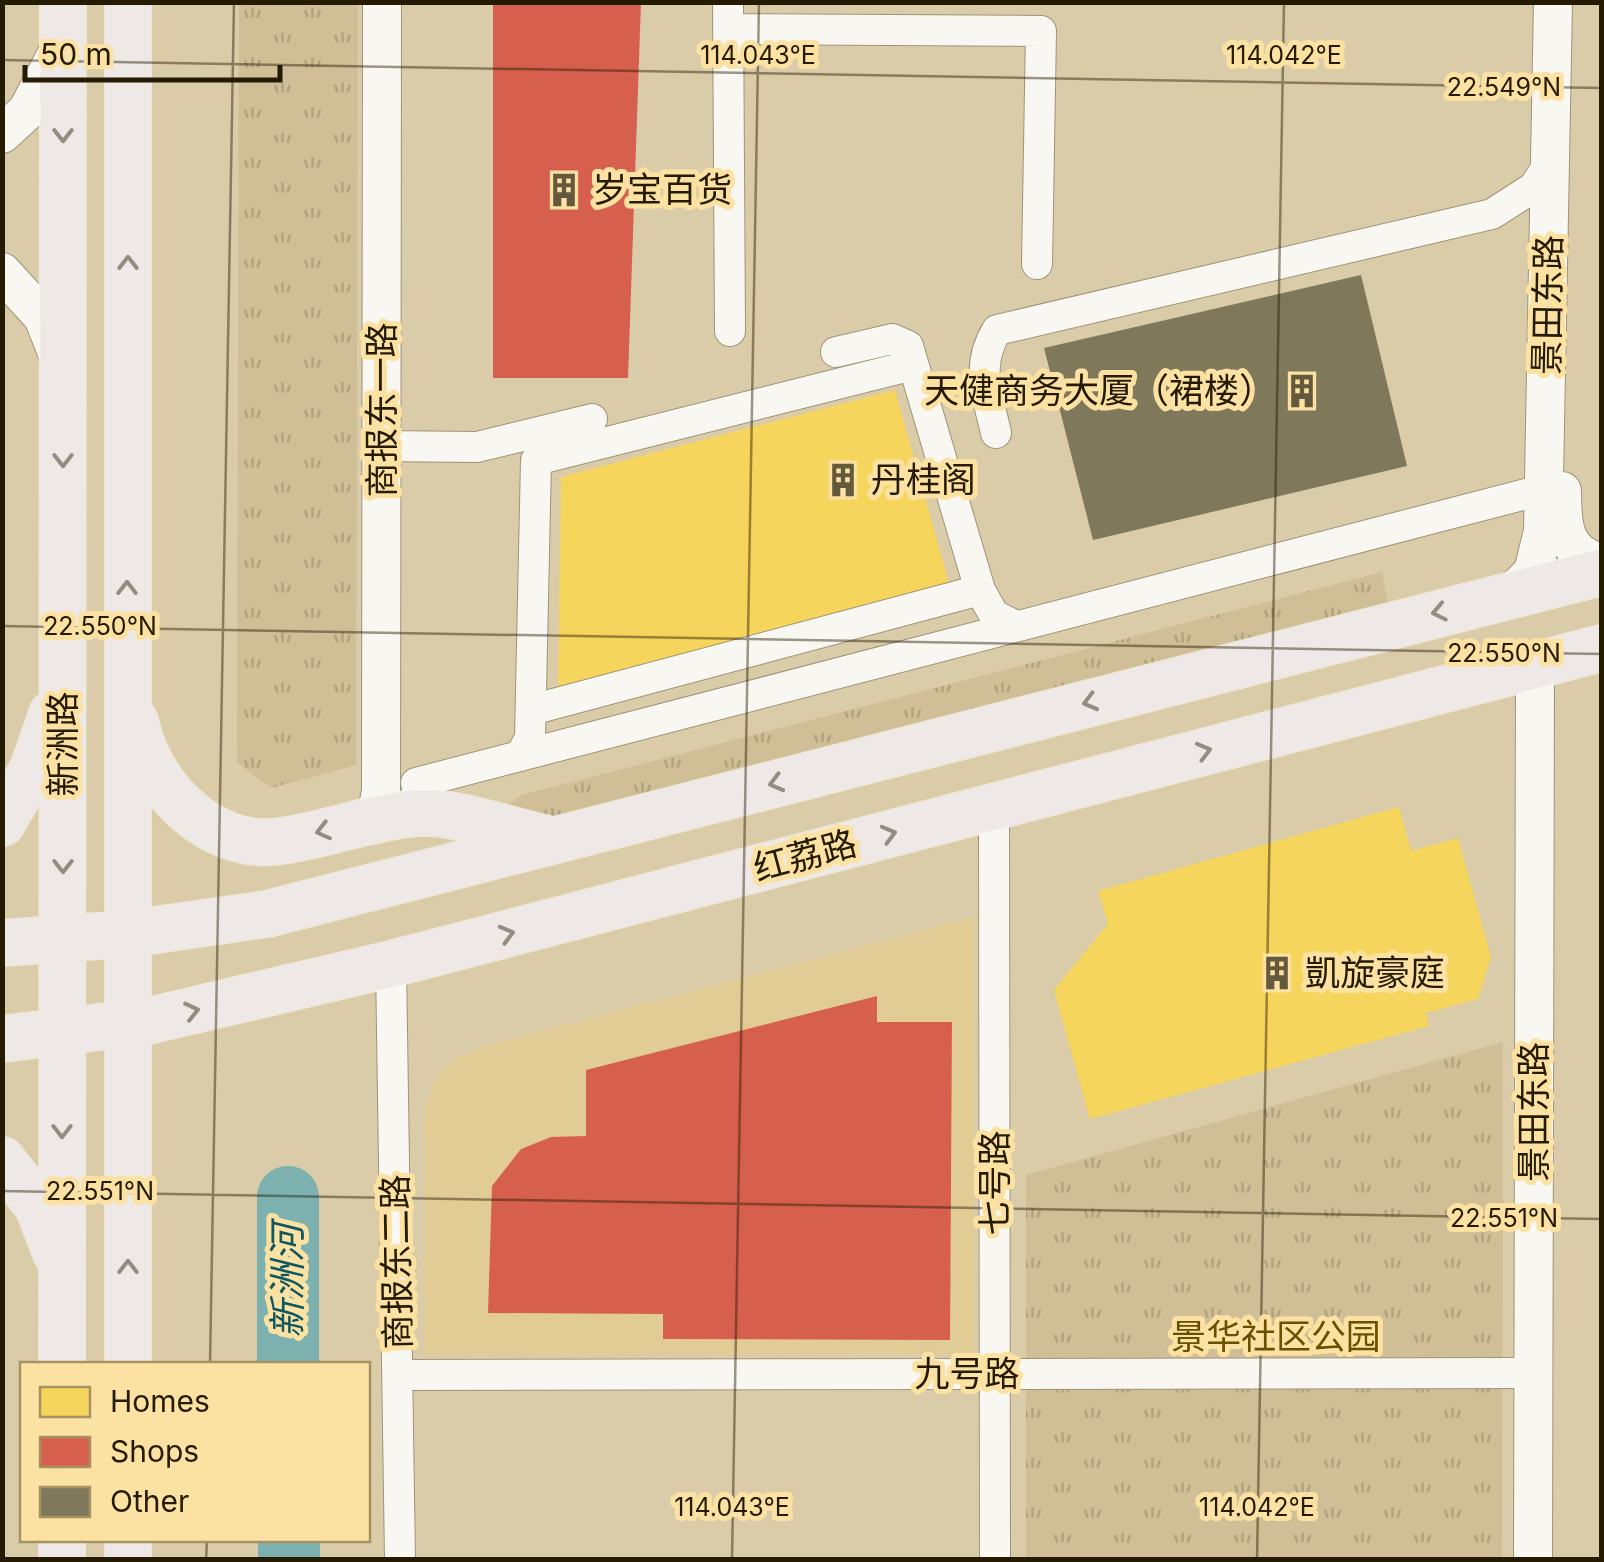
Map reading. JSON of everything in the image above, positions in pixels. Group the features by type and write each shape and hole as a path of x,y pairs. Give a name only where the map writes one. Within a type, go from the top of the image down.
{"main road":[{"name":"新洲路","path":"128,2 128,1362"},
{"name":"新洲路","path":"62,1362 63,22"},
{"path":"2,944 128,934 267,914 1602,572"},
{"name":"红荔路","path":"2,1039 126,1024 391,964 1602,648"},
{"path":"2,823 33,769 50,720 62,663"},
{"path":"127,686 150,766 174,799 204,824 242,839 278,842 376,818 419,798 556,840"},
{"path":"2,1160 38,1206 62,1268"}],"street":[{"name":"商报东一路","path":"376,818 381,791 382,2"},
{"name":"景田东路","path":"1510,595 1523,586 1537,563 1544,489 1554,2"},
{"name":"景田东路","path":"1572,2 1562,514 1572,548 1602,563"},
{"path":"730,331 728,16 1042,32 1038,264"},
{"path":"2,134 28,111 63,22"},
{"path":"1492,214 1534,186 1550,162"},
{"path":"996,433 984,382 984,352 998,330 1492,214 1530,214 1542,234 1548,266"},
{"path":"2,272 43,317 63,366"},
{"path":"836,352 892,339 908,346 936,474 980,590 994,615 1016,626"},
{"path":"382,451 536,460 913,365"},
{"path":"382,451 477,448 592,420"},
{"path":"520,756 530,738 536,460"},
{"path":"419,798 520,756 1544,489"},
{"path":"531,710 980,590"},
{"name":"景田东路","path":"1533,1560 1535,664"},
{"name":"七号路","path":"994,806 995,1560"},
{"name":"商报东二路","path":"391,964 400,1560"},
{"name":"九号路","path":"400,1375 1533,1374"}],"shaded area":[{"path":"974,917 974,1354 425,1355 424,1108 436,1079 458,1057 488,1045"}],"green space":[{"path":"239,3 358,3 356,765 272,788 237,763"},
{"path":"1382,572 1389,612 555,819 505,806 522,795"},
{"name":"景华社区公园","path":"1503,1042 1502,1559 1026,1560 1026,1175"}],"building: Homes":[{"path":"895,390 950,587 558,691 561,477"},
{"name":"凱旋豪庭","path":"1399,807 1411,851 1458,838 1491,957 1478,999 1426,1013 1429,1026 1090,1119 1054,990 1108,924 1098,891"},
{"path":"778,1021 952,1022 951,1065 910,1065 910,1094 952,1094 951,1137 910,1137 910,1177 817,1177 817,1138 776,1137 777,1094 817,1094 817,1065 778,1065"}],"building: Shops":[{"name":"岁宝百货","path":"493,2 641,2 628,378 493,378"},
{"path":"877,996 877,1022 952,1022 950,1340 663,1339 663,1314 488,1313 492,1186 521,1149 551,1137 586,1136 586,1070"}],"building: Other":[{"path":"1361,275 1407,466 1093,540 1044,348"}],"waterway":[{"name":"新洲河","path":"288,1197 288,1362"},
{"name":"新洲河","path":"289,1542 289,1560"}],"place":[{"name":"岁宝百货","path":"564,190"},
{"name":"天健商务大厦（裙楼）","path":"1302,391"},
{"name":"丹桂阁","path":"843,480"},
{"name":"凱旋豪庭","path":"1277,973"}]}
